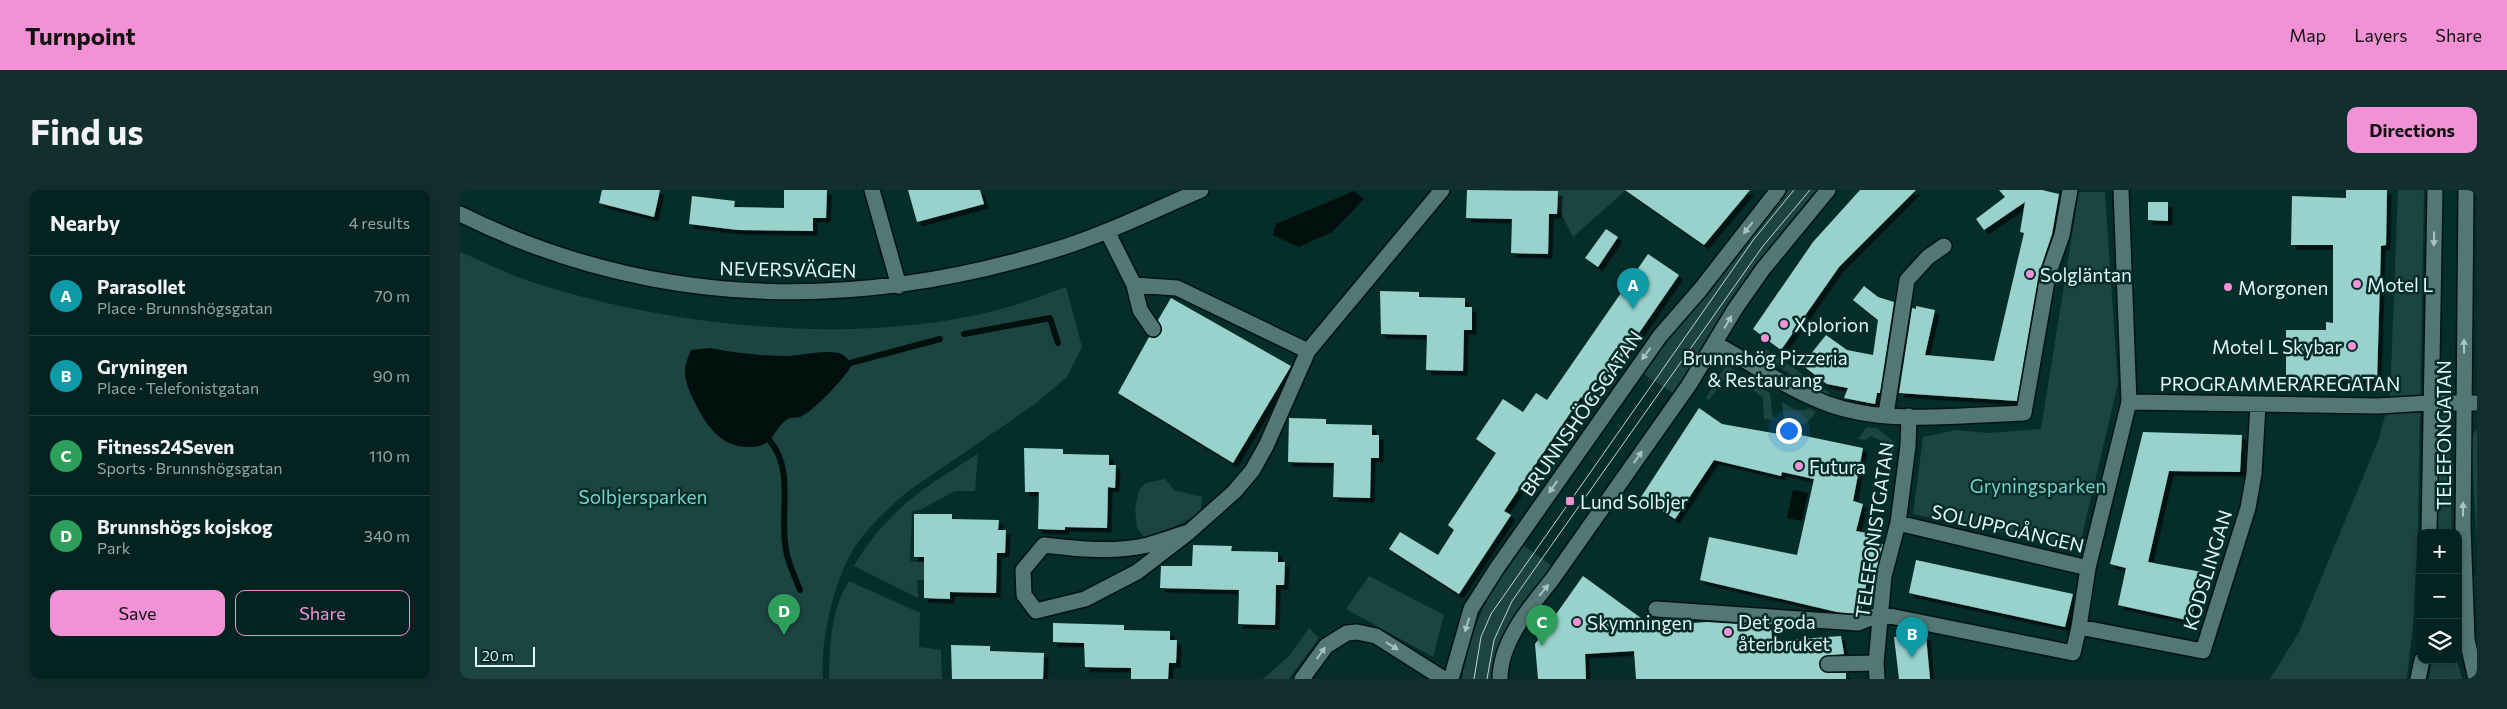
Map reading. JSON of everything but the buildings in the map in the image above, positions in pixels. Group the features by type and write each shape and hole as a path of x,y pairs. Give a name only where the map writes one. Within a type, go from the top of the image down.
{"street":[{"path":"872,190 899,286"},
{"name":"NEVERSVÄGEN","path":"460,214 522,243 564,257 664,282 718,289 806,293 899,286 964,274 1052,251 1107,231 1201,190"},
{"path":"1189,532 1148,545 1122,548 1088,550 1044,545 1022,570 1024,595 1036,611 1085,599 1137,572 1189,532 1234,492 1252,471 1266,446 1308,350 1442,190"},
{"name":"BRUNNSHÖGSGATAN","path":"1451,679 1471,609 1497,568 1660,336 1700,290 1778,190"},
{"path":"1500,679 1509,643 1528,609 1572,551 1689,385 1736,309 1763,270 1828,190"},
{"path":"1716,344 1793,388 1824,403 1856,412 1909,416 2024,413 2048,275 2062,235 2070,190"},
{"name":"SOLUPPGÅNGEN","path":"1898,523 2088,568 2129,402 2121,190"},
{"name":"TELEFONGATAN","path":"2429,529 2435,190"},
{"name":"TELEFONGATAN","path":"2466,190 2470,403 2463,527 2467,640 2476,679"},
{"path":"1107,231 1134,285 1140,310 1153,328"},
{"path":"1886,414 1907,280 1928,257 1944,246"},
{"path":"1134,285 1177,288 1308,350"},
{"name":"PROGRAMMERAREGATAN","path":"2129,402 2376,406 2470,403"},
{"name":"KODSLINGAN","path":"2079,627 2203,651 2248,508 2254,474 2258,405"},
{"name":"TELEFONISTGATAN","path":"1877,679 1876,663 1884,576 1898,523 1908,446 1909,416"},
{"path":"1656,609 1858,623 1880,614 2073,653 2088,568"},
{"path":"1302,679 1326,646 1346,633 1357,632 1376,636 1444,679"},
{"path":"1828,664 1876,663"},
{"path":"2418,679 2421,664"}],"green space":[{"path":"1549,190 1626,190 1573,237"},
{"path":"1788,190 1819,190 1768,249 1729,305 1676,395 1642,373 1668,338 1706,295"},
{"path":"2398,190 2424,190 2418,526 2413,627 2407,676 2406,679 2270,679 2299,632 2378,441 2390,398"},
{"name":"Gryningsparken","path":"2079,192 2105,192 2118,384 2079,548 1913,514 1923,437 1956,430 1988,433 2041,429"},
{"name":"Solbjersparken","path":"460,252 526,280 581,296 639,310 699,320 760,326 822,329 883,328 942,321 998,310 1066,287 1082,347 1067,377 1035,404 907,492 879,518 860,540 840,577 830,612 824,647 823,679 460,679"},
{"path":"1766,349 1830,393 1829,396 1815,390 1761,355"},
{"path":"1726,365 1737,372 1738,378 1724,380 1709,400 1706,398"},
{"path":"1758,386 1770,393 1773,420 1764,419 1763,398 1753,390"},
{"path":"1782,402 1795,409 1809,408 1816,412 1805,425 1784,420"},
{"path":"2446,415 2449,420 2452,529 2438,529 2440,416"},
{"path":"1867,427 1877,428 1895,443 1893,458 1885,458 1888,444 1871,436 1865,440 1858,439"},
{"path":"2477,429 2477,544 2471,437"},
{"path":"978,454 975,491 955,491 920,510 912,511 910,561 949,565 949,579 917,580 918,598 854,566 880,530 908,501"},
{"path":"1165,479 1174,490 1202,497 1201,511 1194,517 1150,538 1145,538 1137,528 1135,509 1139,490 1146,483"},
{"path":"1521,544 1555,568 1495,679 1462,679 1476,624 1500,577"},
{"path":"1369,576 1444,615 1433,657 1346,609"},
{"path":"849,581 920,613 919,647 941,650 942,679 829,679 832,629 838,604"},
{"path":"1309,628 1319,638 1289,679 1263,679 1289,656"},
{"path":"2431,664 2458,664 2462,679 2429,679"}],"shaded area":[{"path":"1354,191 1364,199 1332,232 1299,247 1273,235 1276,224"},
{"path":"710,348 778,356 826,352 839,353 847,358 851,366 813,409 800,417 786,420 765,444 741,447 723,440 709,427 692,398 688,387 685,369 691,350"},
{"path":"1793,490 1808,493 1802,521 1787,518"}],"waterway":[{"path":"964,334 1050,318 1058,343"},
{"path":"850,363 940,339"},
{"path":"770,441 778,453 782,466 785,493 784,536 786,550 800,590"}],"tram line":[{"path":"1474,679 1481,637 1491,614 1754,239 1794,190"},
{"path":"1487,679 1494,640 1512,601 1763,246 1810,190"}],"place":[{"name":"Solgläntan","path":"2030,274"},
{"name":"Motel L","path":"2357,284"},
{"name":"Morgonen","path":"2228,287"},
{"name":"Parasollet","path":"1633,309"},
{"name":"Xplorion","path":"1784,324"},
{"name":"Brunnshög Pizzeria & Restaurang","path":"1765,338"},
{"name":"Motel L Skybar","path":"2352,346"},
{"name":"Futura","path":"1799,466"},
{"name":"Lund Solbjer","path":"1570,501"},
{"name":"Skymningen","path":"1577,622"},
{"name":"Det goda återbruket","path":"1728,632"},
{"name":"Brunnshögs kojskog","path":"784,635"},
{"name":"Fitness24Seven","path":"1542,646"},
{"name":"Gryningen","path":"1912,658"}]}
